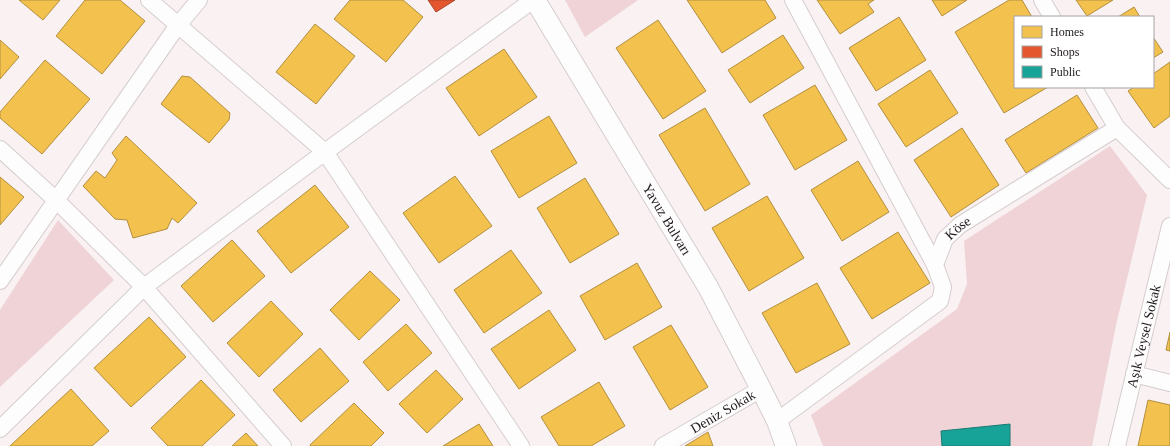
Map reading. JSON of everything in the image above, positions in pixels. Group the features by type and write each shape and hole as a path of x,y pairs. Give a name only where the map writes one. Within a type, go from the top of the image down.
{"street":[{"path":"149,0 325,152 521,446"},
{"path":"0,281 178,25 199,0"},
{"path":"0,429 144,288 325,152 534,0"},
{"name":"Yavuz Bulvarı","path":"534,0 708,287 777,421 786,446"},
{"path":"777,421 940,301 943,287 935,265 793,0"},
{"path":"1042,0 1051,16"},
{"path":"1094,88 1118,128 1170,180"},
{"name":"Köse","path":"935,265 946,239 960,225 1118,128"},
{"path":"0,149 56,200 144,288 283,446"},
{"name":"Aşık Veysel Sokak","path":"1117,446 1170,226"},
{"path":"1134,374 1170,383"},
{"name":"Deniz Sokak","path":"662,446 761,389"}],"shaded area":[{"path":"565,0 638,0 585,37"},
{"path":"1110,146 1147,195 1116,325 1092,446 823,446 811,415 957,309 967,284 964,241"},
{"path":"58,220 114,280 0,387 0,310"}],"building: Homes":[{"path":"19,0 60,0 43,20"},
{"path":"85,0 120,0 145,21 102,74 56,36"},
{"path":"350,0 403,0 423,17 386,62 334,19"},
{"path":"687,0 765,0 776,18 722,53"},
{"path":"817,0 874,0 868,4 874,12 840,34"},
{"path":"932,0 967,0 942,16"},
{"path":"1009,0 1022,0 1031,16 1014,16 1014,88 1046,88 1004,113 955,32"},
{"path":"1076,0 1113,0 1087,16"},
{"path":"1134,7 1139,16 1120,16"},
{"path":"899,17 926,60 876,91 849,48"},
{"path":"658,20 706,91 663,119 616,48"},
{"path":"315,24 355,56 316,104 276,72"},
{"path":"783,35 804,68 750,103 728,70"},
{"path":"1154,38 1163,52 1154,57"},
{"path":"0,40 19,57 0,79"},
{"path":"504,49 537,97 479,136 446,88"},
{"path":"45,60 90,99 42,154 0,118 0,112"},
{"path":"1170,62 1170,116 1154,128 1128,91 1132,88 1154,88 1154,73"},
{"path":"930,70 958,113 906,147 878,104"},
{"path":"182,76 190,77 230,113 229,120 209,143 161,104"},
{"path":"815,85 847,140 795,170 763,115"},
{"path":"1077,95 1098,128 1026,173 1005,140"},
{"path":"705,108 750,184 705,211 659,135"},
{"path":"549,116 577,163 519,198 491,151"},
{"path":"962,128 999,185 951,217 914,160"},
{"path":"126,136 197,203 178,223 172,218 167,229 133,238 127,220 115,219 83,186 96,171 105,178 117,160 112,153"},
{"path":"858,161 889,212 842,241 811,190"},
{"path":"455,176 492,226 439,263 403,213"},
{"path":"0,177 24,197 0,225"},
{"path":"585,178 619,234 570,263 537,208"},
{"path":"315,185 349,227 291,273 257,231"},
{"path":"767,196 804,258 749,291 712,228"},
{"path":"898,232 930,283 872,319 840,268"},
{"path":"232,240 265,276 213,322 181,286"},
{"path":"511,250 542,293 484,333 454,290"},
{"path":"637,263 662,307 605,340 580,296"},
{"path":"370,271 400,300 359,340 330,310"},
{"path":"817,283 850,344 796,373 762,313"},
{"path":"271,301 303,334 259,377 227,343"},
{"path":"549,310 576,350 519,389 491,349"},
{"path":"149,317 186,357 131,407 94,368"},
{"path":"406,324 432,353 388,391 363,362"},
{"path":"671,325 708,387 670,410 633,347"},
{"path":"1170,332 1170,351 1166,350"},
{"path":"320,348 349,381 301,422 273,390"},
{"path":"436,370 463,399 427,433 399,404"},
{"path":"201,380 235,415 202,446 168,446 151,428"},
{"path":"599,382 625,426 591,446 559,446 541,417"},
{"path":"71,389 109,431 92,446 10,446"},
{"path":"1148,400 1170,405 1170,446 1138,446"},
{"path":"354,403 384,433 371,446 310,445"},
{"path":"479,424 493,446 443,446"},
{"path":"708,432 713,446 685,446"},
{"path":"246,433 258,446 232,446"}],"building: Shops":[{"path":"428,0 455,0 436,12"}],"building: Public":[{"path":"1010,424 1010,446 942,446 941,431"}]}
